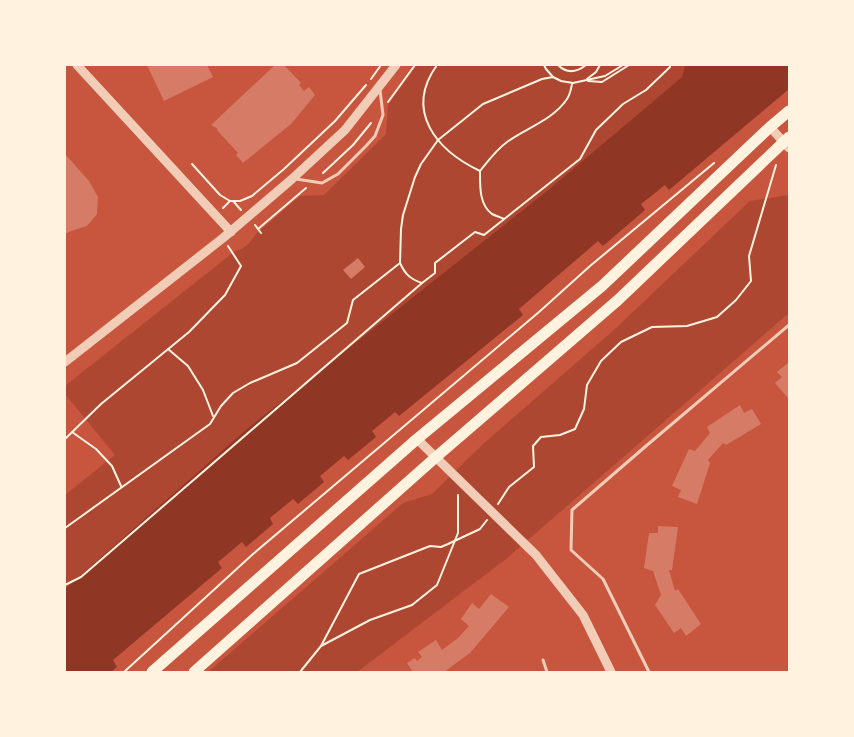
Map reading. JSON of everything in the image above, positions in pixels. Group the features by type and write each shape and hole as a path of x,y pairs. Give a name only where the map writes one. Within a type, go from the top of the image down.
{"main road":[{"path":"152,672 417,438 602,286 770,127 789,112"},
{"path":"194,672 436,457 618,300 787,142"}],"street":[{"path":"77,65 231,232"},
{"path":"65,362 231,232 292,179 346,130 396,65"},
{"path":"770,127 787,142"},
{"path":"417,438 536,555 583,615 610,672"}],"lane":[{"path":"292,179 322,183 338,174 375,136 383,115 380,87"},
{"path":"649,672 603,579 571,550 572,510 789,326"},
{"path":"543,660 547,672"}],"path":[{"path":"192,164 220,195 230,201 240,201 252,196 335,121 381,65"},
{"path":"384,107 415,65"},
{"path":"437,65 431,74 422,103 430,128 438,140 459,160 480,171"},
{"path":"544,65 552,77 573,84 605,76 623,65"},
{"path":"558,65 570,72 578,71 586,65"},
{"path":"586,81 596,72 600,65"},
{"path":"586,81 602,82 629,65"},
{"path":"65,585 82,577 435,273 435,263 475,232 484,235 580,159 596,130 623,104 646,90 670,65"},
{"path":"422,283 413,280 403,270 400,263 403,215 414,177 421,164 438,140 483,104 542,79 552,77"},
{"path":"504,219 486,208 481,195 480,171 506,143 560,108 568,98 573,84"},
{"path":"320,176 353,145 372,122"},
{"path":"498,503 509,487 534,466 533,446 541,437 560,435 575,429 584,409 587,385 601,361 621,342 652,328 687,326 717,318 736,300 751,281 749,256 778,160"},
{"path":"124,672 253,554 716,161"},
{"path":"258,229 306,189"},
{"path":"65,439 101,404 189,332 225,296 241,266 223,238"},
{"path":"65,528 210,424 221,406 233,393 250,383 297,363 347,323 353,300 400,263"},
{"path":"168,349 188,366 203,390 214,417"},
{"path":"72,432 96,449 112,466 122,487"},
{"path":"321,646 370,620 412,604 437,585 458,532 458,479"},
{"path":"300,672 321,646 359,574 430,546 441,547 480,529 486,521"}],"shaded area":[{"path":"417,65 685,65 682,77 548,190 248,428 65,589 65,495 115,455 65,394 65,386 235,251 247,245 256,234 300,196 324,195 386,134 388,105"},
{"path":"685,65 789,65 789,89 669,190 665,185 641,204 645,210 603,246 598,241 519,309 523,315 399,416 395,412 372,431 376,437 348,460 344,456 320,476 324,482 298,504 293,499 270,518 273,524 246,547 242,542 218,562 222,568 113,660 117,667 111,672 65,672 65,589 248,428 548,190 682,77"},
{"path":"789,195 789,313 506,559 357,672 208,672 403,503 432,494 482,445 615,329 750,201"}],"building":[{"path":"147,65 207,65 213,77 164,101"},
{"path":"275,65 284,65 301,83 299,85 304,91 309,87 315,95 291,124 243,163 236,155 238,153 218,129 211,125"},
{"path":"65,154 89,181 98,197 97,214 87,226 65,234"},
{"path":"358,258 365,267 351,279 343,270"},
{"path":"789,362 788,398 775,383 782,377 777,372"},
{"path":"740,405 744,413 752,409 761,424 726,445 723,443 708,460 710,463 697,504 678,497 681,490 672,486 689,449 695,451 710,433 707,427"},
{"path":"658,526 678,527 672,570 669,570 675,591 678,589 701,624 686,636 681,628 674,633 655,605 661,595 653,571 644,568 649,533 658,533"},
{"path":"491,594 509,607 470,653 444,672 413,672 407,663 415,658 417,661 422,657 418,652 436,640 442,650 458,638 469,626 461,619 472,603 479,609"}]}
